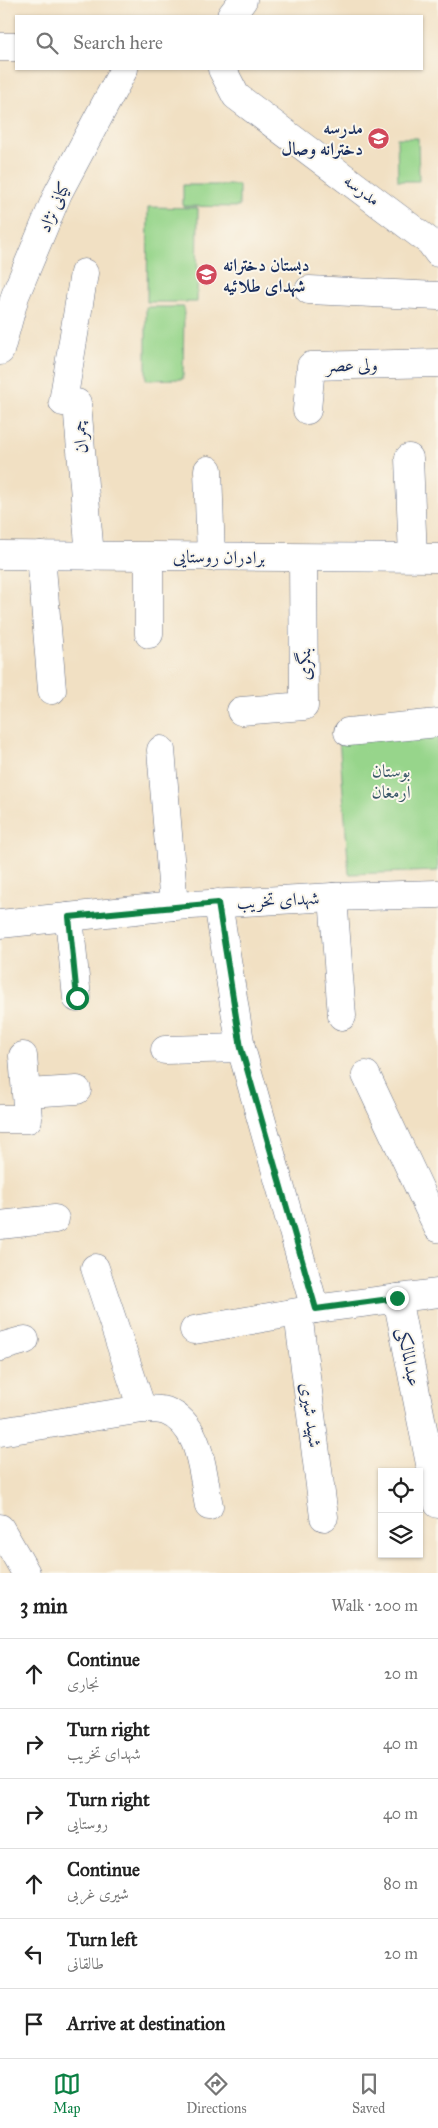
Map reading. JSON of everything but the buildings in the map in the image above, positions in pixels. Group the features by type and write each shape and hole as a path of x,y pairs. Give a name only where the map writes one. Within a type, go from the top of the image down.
{"street":[{"path":"232,15 243,0"},
{"path":"0,47 15,47"},
{"name":"کیانی نژاد","path":"0,351 8,294 58,193 123,70"},
{"name":"مدرسه","path":"223,70 236,96 430,242 438,253"},
{"name":"چمران","path":"84,273 63,402 77,403 90,556"},
{"path":"309,290 438,296"},
{"name":"ولی عصر","path":"307,410 310,366 438,363"},
{"path":"408,458 426,558"},
{"path":"208,470 211,558"},
{"name":"برادران روستایی","path":"0,555 211,558 426,558"},
{"path":"41,555 52,690"},
{"path":"149,557 149,634"},
{"name":"بنگری","path":"241,711 304,706 303,558"},
{"path":"348,732 438,723"},
{"path":"161,750 174,906"},
{"name":"شهدای تخریب","path":"0,924 174,906 333,897 438,894"},
{"path":"333,897 342,1016"},
{"name":"شهید شیری","path":"218,903 241,1048 307,1311 324,1517"},
{"path":"69,917 77,998"},
{"path":"165,1050 241,1048"},
{"path":"0,1119 28,1119 23,1056"},
{"path":"366,1075 438,1228"},
{"path":"27,1093 77,1090"},
{"path":"0,1226 55,1219"},
{"path":"95,1268 142,1409"},
{"path":"194,1330 438,1292"},
{"name":"عبدالمالکی","path":"397,1298 438,1504"},
{"path":"0,1432 142,1409 165,1411 184,1422 195,1438 209,1506"},
{"path":"0,1528 26,1573"}],"green space":[{"path":"397,138 418,138 419,181 398,181"},
{"path":"183,185 239,185 239,207 183,206"},
{"path":"148,207 198,208 197,302 147,302"},
{"path":"146,307 184,307 183,379 146,380"},
{"name":"بوستان ارمغان","path":"438,730 438,871 349,874 339,738"}],"place":[{"name":"مدرسه دخترانه وصال","path":"379,138"},
{"name":"دبستان دخترانه شهدای طلائیه","path":"207,275"}],"route":[{"path":"77,998 69,917 218,903 241,1048 316,1309 397,1298"}]}
